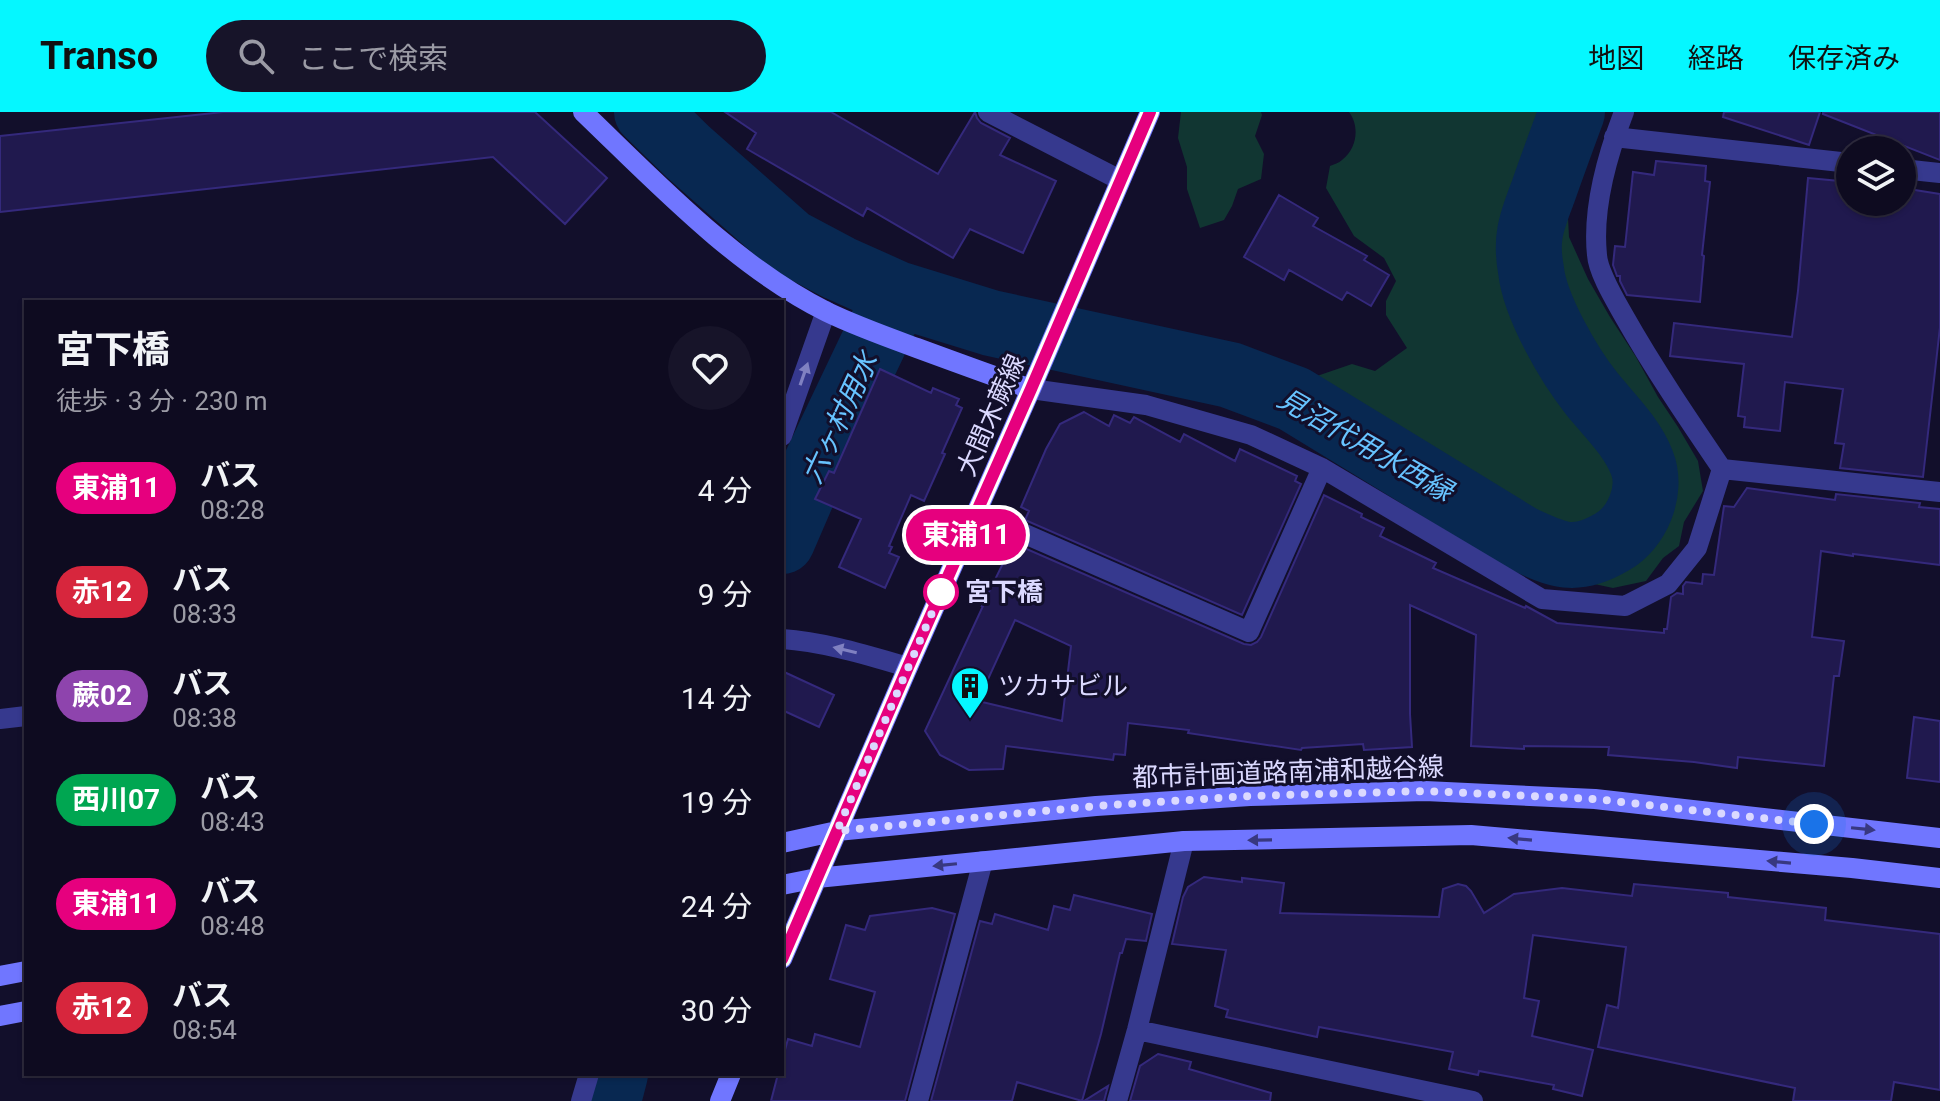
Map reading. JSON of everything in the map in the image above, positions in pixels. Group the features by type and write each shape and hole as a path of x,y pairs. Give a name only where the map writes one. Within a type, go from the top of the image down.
{"street":[{"path":"583,112 701,223 749,262 826,311 897,341 1031,389 1146,405 1251,435 1322,468 1542,599 1625,606 1668,584 1697,548 1722,469"},
{"path":"988,112 1120,180"},
{"name":"大間木蕨線","path":"784,954 1150,112"},
{"path":"1624,112 1614,137 1598,210 1597,257 1611,293 1649,360 1722,469"},
{"path":"1614,137 1836,161"},
{"path":"1916,170 1940,173"},
{"path":"784,430 826,311"},
{"path":"977,513 1249,632 1322,468"},
{"path":"1722,469 1940,492"},
{"path":"784,639 847,649 908,667"},
{"path":"0,719 24,716"},
{"name":"都市計画道路南浦和越谷線","path":"784,843 837,831 1096,806 1250,796 1425,791 1595,799 1940,838"},
{"path":"784,885 817,878 1184,841 1471,835 1940,878"},
{"path":"1117,1101 1184,841"},
{"path":"918,1101 983,861"},
{"path":"0,976 24,971"},
{"path":"0,1016 24,1011"},
{"path":"1137,1030 1471,1101"},
{"path":"581,1101 588,1076"},
{"path":"720,1101 730,1076"}],"green space":[{"path":"1181,112 1261,112 1262,115 1255,136 1264,154 1261,179 1238,189 1224,220 1200,228 1187,189 1187,167 1178,138"},
{"path":"1349,112 1594,112 1594,131 1575,160 1567,198 1569,237 1588,279 1698,461 1703,491 1684,522 1679,546 1663,558 1646,581 1613,588 1552,575 1478,527 1363,465 1317,427 1292,416 1283,405 1289,379 1317,376 1352,364 1375,371 1407,348 1386,315 1386,301 1396,281 1384,258 1354,236 1326,188 1330,166 1347,155 1354,144 1356,130"}],"building":[{"path":"223,112 535,112 607,178 565,224 493,157 0,212 0,136"},
{"path":"725,112 831,112 938,174 975,112 981,123 1010,138 1000,155 1056,181 1023,253 970,229 953,258 867,208 863,216 747,149 756,133"},
{"path":"1724,112 1820,112 1809,145 1723,117"},
{"path":"1940,112 1940,160 1916,151 1916,136 1879,136 1823,114"},
{"path":"1656,161 1706,166 1705,181 1710,182 1700,302 1627,295 1613,265 1615,246 1625,247 1633,172 1654,175"},
{"path":"1808,178 1836,181 1836,216 1916,216 1916,190 1940,194 1940,327 1923,477 1840,468 1844,444 1835,443 1843,389 1785,382 1780,431 1744,427 1745,417 1738,416 1744,364 1670,356 1674,323 1792,337"},
{"path":"1279,195 1318,218 1313,226 1367,256 1364,260 1389,275 1371,306 1347,292 1342,300 1289,270 1284,280 1244,257"},
{"path":"880,369 931,393 933,388 959,399 956,405 962,408 924,501 911,495 889,546 892,547 889,553 899,557 885,588 839,567 861,519 815,499 829,471 834,473"},
{"path":"1084,412 1109,426 1114,415 1130,423 1134,417 1180,442 1184,434 1235,461 1240,449 1297,476 1295,481 1301,484 1242,615 1025,520 1029,511 1021,507 1046,449 1060,424"},
{"path":"1747,488 1835,500 1836,494 1920,503 1919,507 1940,509 1940,565 1821,551 1812,637 1844,641 1839,676 1834,676 1824,766 1738,757 1737,768 1608,755 1609,747 1524,746 1524,749 1471,746 1476,635 1410,605 1412,747 1364,750 1363,744 1301,750 1188,733 1189,730 1128,723 1125,755 1114,754 1113,760 1006,746 1003,769 969,770 940,755 925,731 1013,543 1251,645 1261,637 1324,495 1384,528 1380,536 1436,563 1433,568 1526,606 1557,623 1664,633 1671,597 1677,593 1683,594 1686,582 1702,584 1703,574 1714,575 1724,506 1734,507","holes":["1015,620 1071,646 1062,721 978,701"]},
{"path":"784,672 834,695 819,727 784,711"},
{"path":"1914,717 1940,721 1940,782 1907,778"},
{"path":"1204,877 1284,883 1280,913 1439,917 1443,889 1458,884 1471,891 1484,913 1514,894 1562,888 1632,896 1634,884 1728,893 1728,897 1826,908 1825,920 1940,934 1940,1090 1894,1082 1891,1101 1793,1101 1795,1088 1598,1047 1607,1005 1618,1008 1626,947 1533,935 1524,998 1539,1001 1532,1036 1593,1050 1582,1096 1553,1089 1554,1085 1479,1071 1478,1075 1449,1069 1453,1052 1319,1027 1317,1037 1226,1017 1228,1010 1215,1006 1226,950 1172,944 1183,897 1188,887"},
{"path":"1074,895 1152,914 1146,941 1126,939 1120,953 1082,1101 1017,1082 1012,1101 931,1101 980,921 992,924 995,914 1048,930 1054,906 1070,910"},
{"path":"932,908 955,914 905,1101 771,1101 777,1076 784,1076 784,1054 788,1039 812,1046 815,1034 860,1047 875,992 830,979 846,925 865,930 870,916"},
{"path":"1158,1054 1191,1062 1189,1069 1271,1093 1270,1101 1130,1101 1140,1066"},
{"path":"1108,1086 1104,1101 1084,1101"}],"waterway":[{"name":"見沼代用水西縁","path":"647,112 790,242 839,268 897,294 991,323 1230,375 1294,399 1521,538 1556,553 1576,555 1599,549 1629,528 1644,497 1645,474 1638,453 1627,436 1573,368 1554,335 1539,301 1530,266 1531,228 1572,112"},
{"name":"六ヶ村用水","path":"784,536 897,294"},
{"name":"六ヶ村用水","path":"608,1101 614,1076"}],"bus line":[{"name":"東浦11","path":"784,954 1150,112"}],"place":[{"name":"宮下橋","path":"941,592"},
{"name":"ツカサビル","path":"970,720"}],"route":[{"path":"941,592 837,831 1096,806 1250,796 1425,791 1595,799 1814,824"}]}
